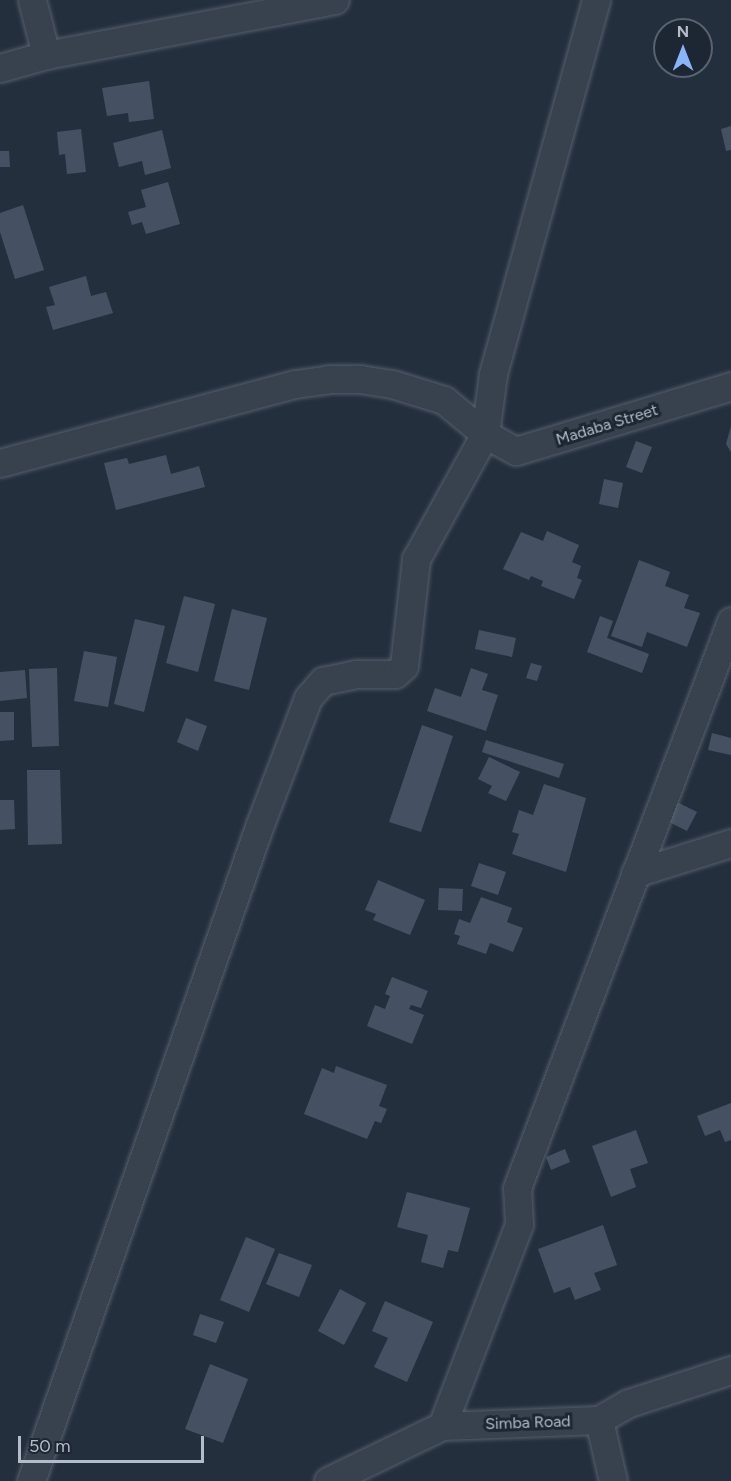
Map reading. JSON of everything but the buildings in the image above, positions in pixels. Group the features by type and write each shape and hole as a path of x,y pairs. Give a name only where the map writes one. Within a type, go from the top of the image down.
{"street":[{"path":"32,0 46,55"},
{"path":"0,68 46,55 335,0"},
{"path":"31,1481 260,827 308,698 323,681 356,674 395,674 405,666 416,559 485,434 493,374 596,0"},
{"name":"Madaba Street","path":"0,463 295,384 329,379 360,379 423,393 459,410 485,434 516,451 731,386"},
{"path":"442,1426 519,1224 517,1188 731,621"},
{"path":"635,873 731,843"},
{"name":"Simba Road","path":"328,1481 442,1426 598,1420 629,1403 731,1370"},
{"path":"598,1420 614,1481"}]}
